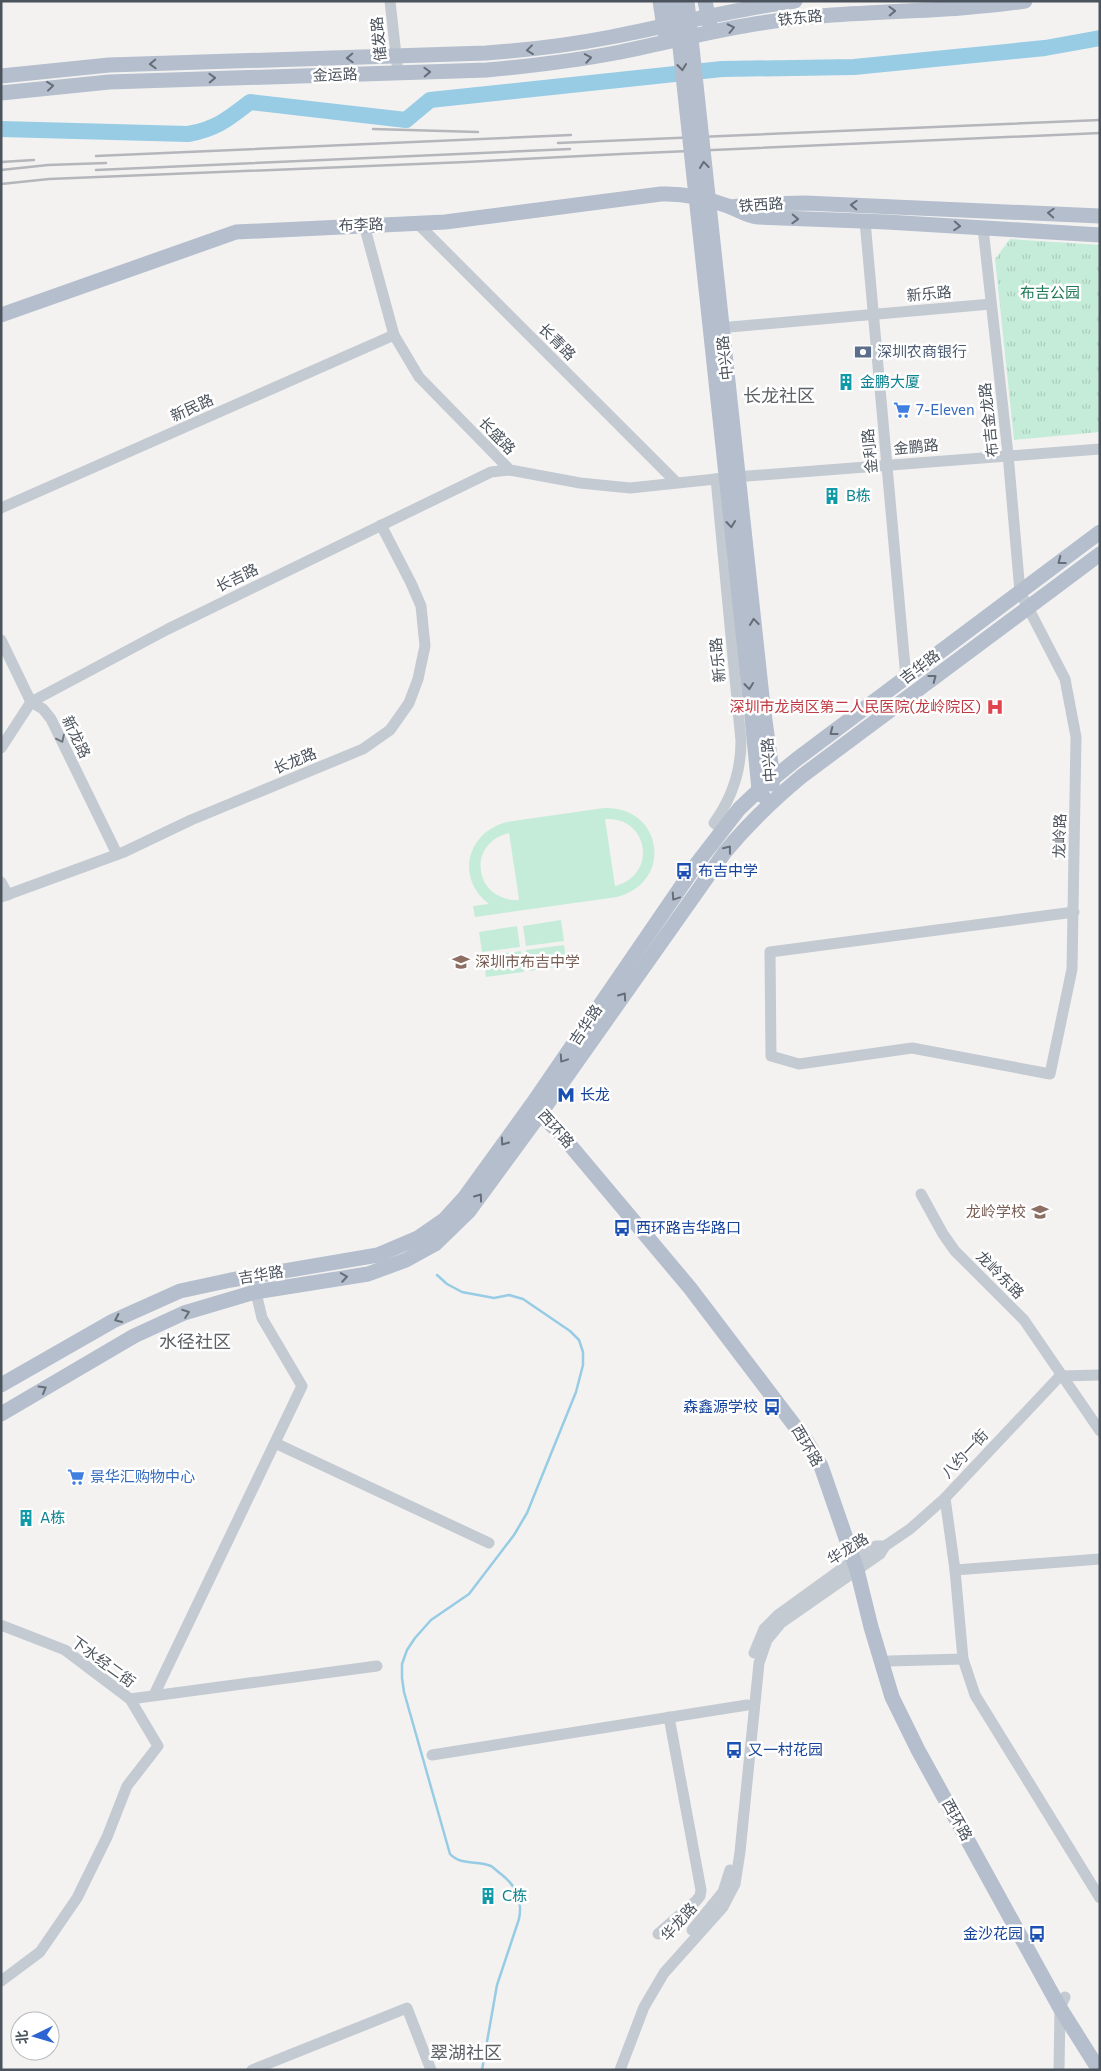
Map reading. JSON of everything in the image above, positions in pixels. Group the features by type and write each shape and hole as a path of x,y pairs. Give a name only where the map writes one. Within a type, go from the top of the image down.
{"main road":[{"path":"660,1 666,42"},
{"name":"中兴路","path":"675,1 757,707 773,778 769,803"},
{"name":"中兴路","path":"686,1 757,707 758,790 769,803"},
{"name":"铁东路","path":"664,25 707,9 795,1"},
{"name":"铁东路","path":"666,42 767,22 827,15 948,9 1025,1"},
{"path":"707,9 711,32"},
{"name":"金运路","path":"1,76 109,65 486,54 606,38 664,25"},
{"name":"金运路","path":"1,93 110,82 398,73 520,67 584,59 666,42"},
{"name":"布李路","path":"1,315 236,232 417,223 475,218 661,194 684,194 731,207"},
{"name":"铁西路","path":"731,207 770,203 887,206 1100,216"},
{"path":"887,206 887,222"},
{"name":"铁西路","path":"731,207 741,213 758,217 887,222 1100,235"},
{"name":"吉华路","path":"1,1414 134,1336 184,1313 255,1292 368,1274 406,1260 435,1244 469,1211 539,1108 698,862 739,809 773,778 1100,532"},
{"name":"吉华路","path":"1,1385 113,1321 180,1291 252,1276 378,1255 418,1238 444,1220 539,1108 725,852 769,803 802,776 1100,554"},
{"name":"西环路","path":"539,1108 690,1288 807,1442 821,1466 858,1564 899,1694 924,1748 1014,1910 1062,2003 1100,2054"},
{"name":"西环路","path":"858,1564 871,1627 892,1697 918,1750 1099,2070"}],"street":[{"name":"储发路","path":"390,1 398,73"},
{"path":"703,198 719,328 731,477"},
{"path":"703,198 731,477"},
{"name":"金利路","path":"865,221 906,678"},
{"name":"长青路","path":"417,223 676,482"},
{"name":"长盛路","path":"364,225 394,335 420,377 510,470 580,483 630,488 731,477"},
{"name":"布吉金龙路","path":"983,228 1008,454 1020,592 1028,607"},
{"name":"新乐路","path":"719,328 991,304"},
{"name":"新民路","path":"1,508 394,335"},
{"name":"金鹏路","path":"731,477 1008,454 1100,449"},
{"name":"长吉路","path":"1,748 31,702 168,629 381,525 491,472 510,470"},
{"name":"新乐路","path":"716,479 741,740 739,770 725,807 714,823 723,830"},
{"name":"长龙路","path":"4,896 117,854 191,820 363,749 390,730 409,703 418,679 424,646 420,606 411,583 381,525"},
{"name":"龙岭路","path":"1028,607 1065,679 1076,737 1074,912 1072,969 1050,1074 912,1048 799,1064 771,1056 770,952 1074,912"},
{"name":"新龙路","path":"1,640 31,702 43,709 50,718 117,854"},
{"path":"1,882 4,896"},
{"name":"龙岭东路","path":"921,1194 943,1234 955,1251 1024,1320 1060,1376 1100,1431"},
{"path":"154,1695 302,1386 262,1318 252,1276"},
{"path":"1060,1376 1100,1375"},
{"name":"八约一街","path":"885,1546 910,1529 944,1498 1060,1376"},
{"path":"275,1442 489,1543"},
{"path":"944,1498 956,1570 963,1659 974,1695 1100,1898"},
{"name":"华龙路","path":"620,2070 644,2007 664,1973 723,1907 735,1884 740,1852 759,1663 764,1645 773,1630 858,1564 876,1546 885,1546"},
{"path":"956,1570 1100,1559"},
{"name":"华龙路","path":"612,2070 642,1997 657,1971 717,1902 728,1880 733,1851 752,1662 756,1644 764,1629 778,1616 858,1564"},
{"name":"下水经二街","path":"1,1625 65,1650 130,1699 158,1746 128,1786 107,1837 77,1898 40,1952 1,1981"},
{"path":"889,1661 963,1659"},
{"path":"130,1699 377,1666"},
{"path":"432,1755 747,1705"},
{"path":"658,1934 700,1896 668,1717"},
{"path":"1059,2070 1062,2003"},
{"path":"252,2070 407,2008 431,2070"}],"green space":[{"name":"布吉公园","path":"1010,239 1100,245 1100,432 1014,440 995,259"},
{"path":"604,808 624,811 639,819 649,831 654,846 653,862 647,876 635,889 617,897 475,917 473,906 489,904 478,893 472,882 469,869 470,857 475,845 483,835 493,827 507,822","holes":["605,819 620,821 631,827 639,836 643,847 642,859 638,870 629,880 615,886","509,833 519,899 518,900 503,898 492,891 484,882 481,871 481,859 486,848 495,839"]},
{"path":"561,920 564,941 526,946 523,926"},
{"path":"517,926 520,947 482,952 479,932"},
{"path":"564,945 567,965 529,971 526,950"},
{"path":"521,951 524,972 486,977 483,956"}],"waterway":[{"path":"1,129 188,134 221,123 250,102 406,120 430,100 722,69 854,67 1045,48 1100,38"},
{"path":"437,1275 447,1284 462,1292 494,1298 509,1295 523,1299 570,1331 579,1340 583,1352 583,1365 576,1392 527,1513 514,1535 469,1594 431,1620 407,1650 402,1664 404,1692 450,1854 459,1860 491,1866 511,1883 519,1899 519,1919 497,1985 482,2070"}],"railway":[{"path":"558,143 1100,120"},
{"path":"373,129 478,132"},
{"path":"1,184 49,179 1100,133"},
{"path":"96,156 571,135"},
{"path":"96,170 570,149"},
{"path":"1,162 34,160"},
{"path":"1,170 48,165 106,163"}],"place":[{"name":"深圳农商银行","path":"863,352"},
{"name":"金鹏大厦","path":"846,382"},
{"name":"7-Eleven","path":"902,410"},
{"name":"B栋","path":"832,496"},
{"name":"深圳市龙岗区第二人民医院(龙岭院区)","path":"995,707"},
{"name":"布吉中学","path":"684,871"},
{"name":"深圳市布吉中学","path":"461,962"},
{"name":"长龙","path":"566,1095"},
{"name":"龙岭学校","path":"1040,1212"},
{"name":"西环路吉华路口","path":"622,1228"},
{"name":"森鑫源学校","path":"772,1407"},
{"name":"景华汇购物中心","path":"76,1477"},
{"name":"A栋","path":"26,1518"},
{"name":"又一村花园","path":"734,1750"},
{"name":"C栋","path":"488,1896"},
{"name":"金沙花园","path":"1037,1934"}],"district":[{"name":"长龙社区","path":"779,396"},
{"name":"水径社区","path":"195,1342"},
{"name":"翠湖社区","path":"466,2053"}]}
